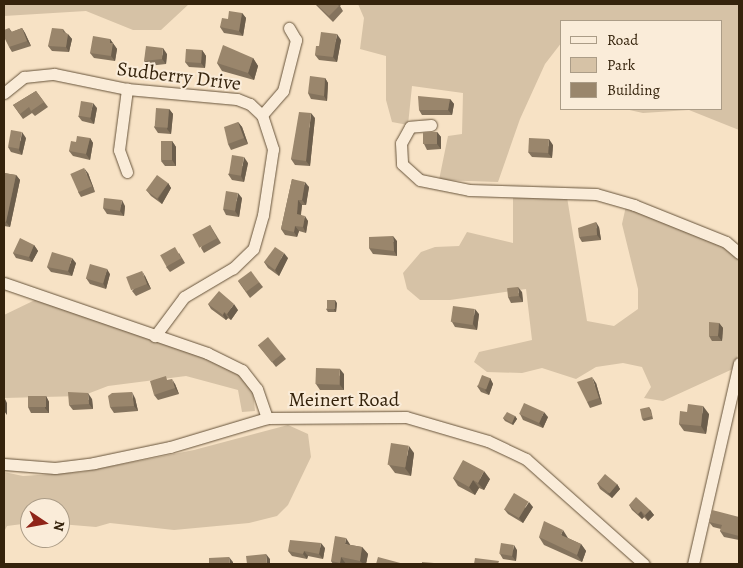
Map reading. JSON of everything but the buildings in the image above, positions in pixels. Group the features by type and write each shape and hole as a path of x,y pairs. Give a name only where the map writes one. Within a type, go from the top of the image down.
{"street":[{"path":"262,115 283,91 296,40 289,28"},
{"name":"Sudberry Drive","path":"4,94 24,78 39,74 54,74 127,89 237,100 250,104 262,115 273,149 263,215 252,249 233,268 184,298 155,336"},
{"path":"127,89 119,150 127,172"},
{"path":"431,125 410,127 401,143 402,164 420,180 469,190 596,194 634,205 726,242 739,253"},
{"path":"4,283 207,353 242,370 257,389 267,418"},
{"path":"693,564 739,363"},
{"name":"Meinert Road","path":"4,464 55,468 104,462 170,447 267,418 406,417 488,440 526,459 644,564"}],"green space":[{"path":"4,4 189,4 161,30 133,30 86,11 4,16"},
{"path":"358,4 739,4 739,130 689,110 723,110 723,20 560,20 560,45 545,64 520,119 498,182 439,180 448,136 462,134 463,93 412,86 408,125 392,122 386,100 386,56 360,49 364,18"},
{"path":"630,110 689,110 643,113"},
{"path":"567,197 587,321 614,326 638,309 638,289 622,224 626,206 726,247 739,259 739,349 735,368 663,401 644,398 651,387 642,367 623,363 596,367 576,379 542,368 522,373 487,372 474,362 479,352 532,340 526,289 450,300 420,300 407,289 403,273 421,252 435,247 459,246 467,232 513,243 513,198"},
{"path":"35,300 208,358 242,375 253,391 255,411 242,412 238,390 186,376 108,386 82,396 4,398 4,315"},
{"path":"288,425 308,434 311,457 288,505 277,516 249,523 174,530 110,523 96,527 70,525 70,498 20,498 20,524 7,526 4,532 4,472 23,476 82,472 194,450"}]}
